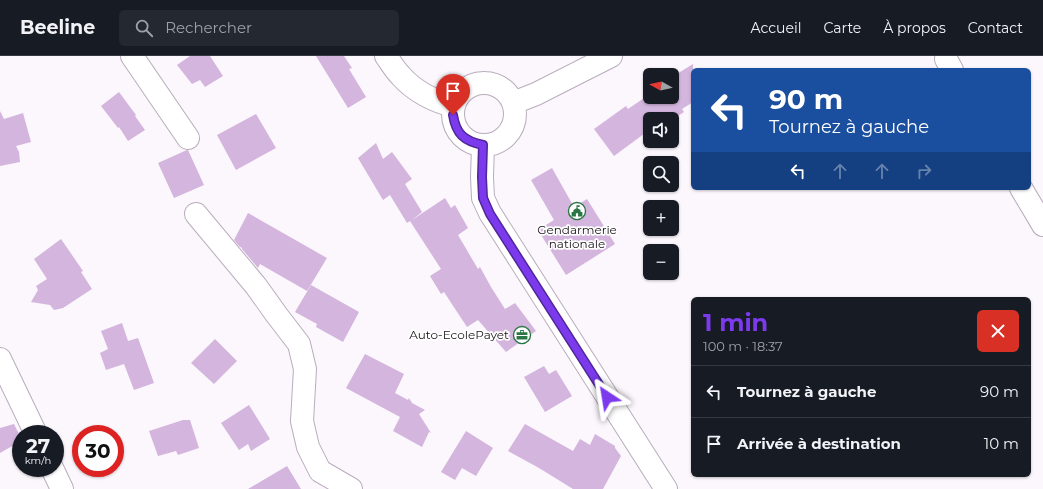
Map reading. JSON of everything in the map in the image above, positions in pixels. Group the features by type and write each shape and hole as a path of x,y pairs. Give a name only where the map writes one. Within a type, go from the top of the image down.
{"street":[{"path":"132,56 188,138"},
{"path":"386,56 401,76 417,90 445,104 454,106"},
{"path":"513,103 536,94 611,56"},
{"path":"483,83 498,86 510,96 513,103 515,120 512,129 500,142 483,145 466,139 459,133 453,115 454,106 459,96 466,89 475,84 483,83"},
{"path":"483,145 483,198 490,214 666,489"},
{"path":"1022,190 1043,225"},
{"path":"196,214 256,286 299,344 305,369 302,421 308,447 320,471 351,489"},
{"path":"0,359 32,425"},
{"path":"56,477 62,489"}],"building":[{"path":"190,56 210,56 223,76 205,87 200,80 192,84 177,65"},
{"path":"316,56 344,56 352,68 349,69 366,97 348,108"},
{"path":"693,64 693,68 691,68 691,103 682,109 684,112 679,115 679,112 643,112 643,135 614,156 594,129 626,106 628,109 643,99 643,104 679,104 679,73"},
{"path":"119,92 145,130 128,141 119,127 118,128 101,106"},
{"path":"0,111 4,119 23,113 31,142 16,146 19,152 20,162 0,166"},
{"path":"256,114 276,148 236,170 217,135"},
{"path":"376,143 383,159 392,152 412,179 405,184 422,212 412,220 445,198 451,208 455,205 468,228 458,235 478,269 480,267 505,309 515,303 536,331 506,352 478,320 467,327 444,292 441,294 430,276 441,269 410,221 407,223 390,195 383,200 358,158"},
{"path":"187,150 204,185 174,198 158,163"},
{"path":"552,168 574,207 587,199 615,244 566,275 538,230 554,220 531,180"},
{"path":"248,213 327,258 307,291 260,264 258,268 234,240"},
{"path":"61,239 83,271 81,272 92,289 63,308 54,310 50,305 31,302 38,290 36,286 47,279 34,259"},
{"path":"311,285 359,312 343,342 316,327 317,324 295,312"},
{"path":"122,323 128,341 138,338 154,383 134,390 124,364 106,370 100,353 108,349 101,331"},
{"path":"215,339 237,361 214,384 191,363"},
{"path":"365,354 404,374 395,393 408,400 409,398 412,403 425,410 419,414 431,433 429,432 422,447 393,431 400,417 346,388"},
{"path":"544,366 549,374 556,370 572,396 545,412 524,377"},
{"path":"249,405 270,439 251,451 248,444 239,450 221,423"},
{"path":"183,420 190,420 199,448 178,455 176,451 158,456 149,431"},
{"path":"14,424 14,425 12,425 12,446 0,453 0,428"},
{"path":"525,424 573,451 580,439 590,445 595,434 615,446 621,456 603,489 573,489 508,451"},
{"path":"466,431 493,448 476,476 462,468 455,480 441,472"},
{"path":"287,466 301,489 248,489"}],"place":[{"name":"Gendarmerie nationale","path":"577,211"},
{"name":"Auto-EcolePayet","path":"522,335"}],"route":[{"path":"453,115 459,133 474,143 483,145 483,198 490,214 607,397"}]}
